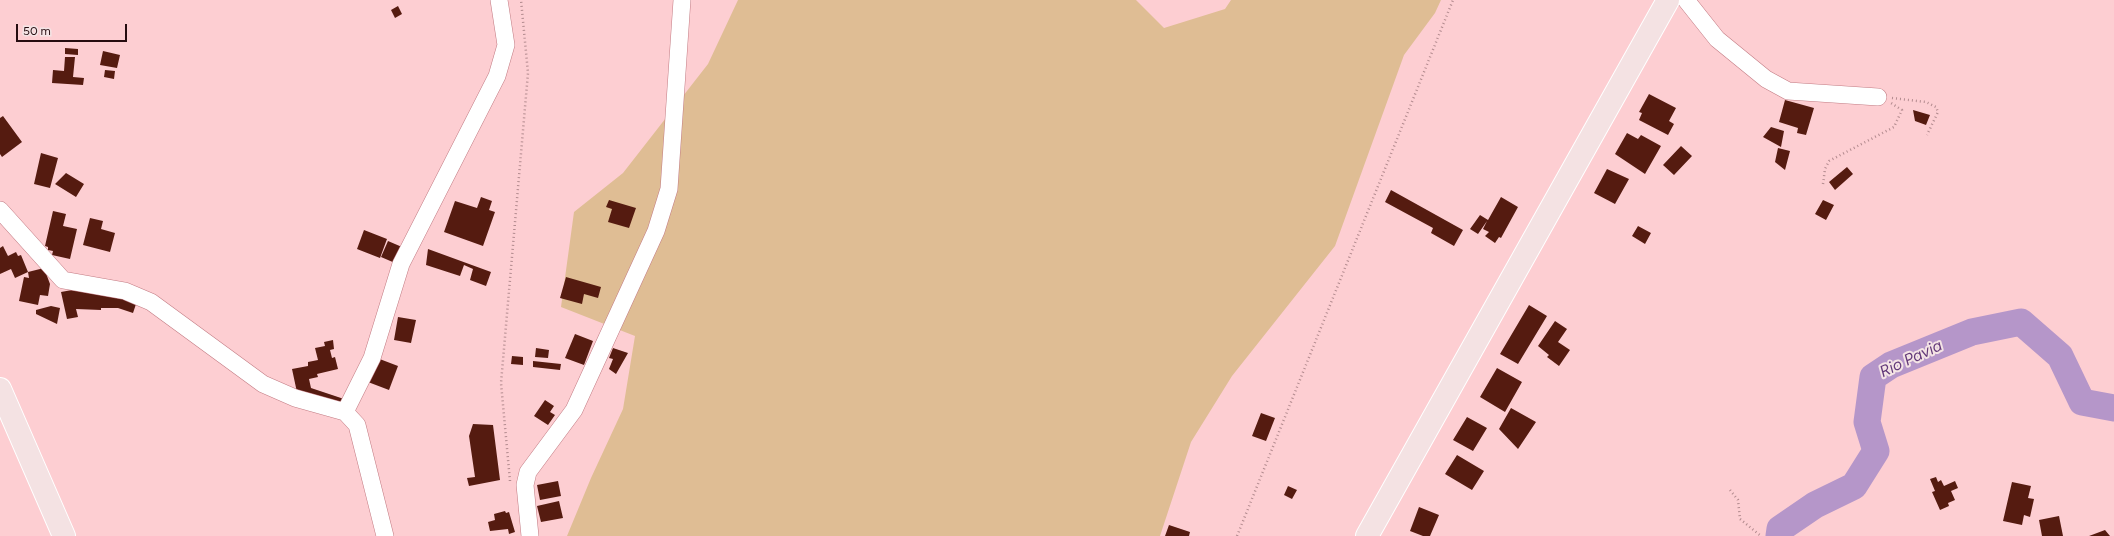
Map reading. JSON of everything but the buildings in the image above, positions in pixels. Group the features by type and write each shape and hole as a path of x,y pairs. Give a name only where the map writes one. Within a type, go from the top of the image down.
{"main road":[{"path":"1367,536 1668,0"},
{"path":"0,389 59,533"}],"street":[{"path":"345,412 372,358 401,264 497,76 506,44 499,0"},
{"path":"530,536 525,485 528,472 574,410 656,231 669,189 682,0"},
{"path":"1686,0 1717,39 1766,79 1788,91 1878,97"},
{"path":"0,210 63,280 125,291 151,302 263,384 295,398 345,412 357,425 385,536"}],"path":[{"path":"511,485 501,383 528,73 521,0"},
{"path":"1237,536 1453,0"},
{"path":"1878,97 1920,101 1936,107 1938,112 1927,135"},
{"path":"1823,184 1825,170 1829,161 1894,126 1902,110 1878,97"},
{"path":"1730,490 1738,500 1740,519 1761,536"}],"shaded area":[{"path":"738,0 1136,0 1164,28 1225,9 1231,0 1441,0 1435,13 1404,55 1335,246 1232,376 1191,442 1160,536 567,536 591,478 623,409 635,336 561,307 574,212 623,173 708,64"}],"waterway":[{"name":"Rio Pavia","path":"1779,536 1780,529 1815,505 1854,486 1876,451 1867,422 1873,377 1891,365 1972,332 2021,322 2060,356 2082,402 2114,408"}]}
